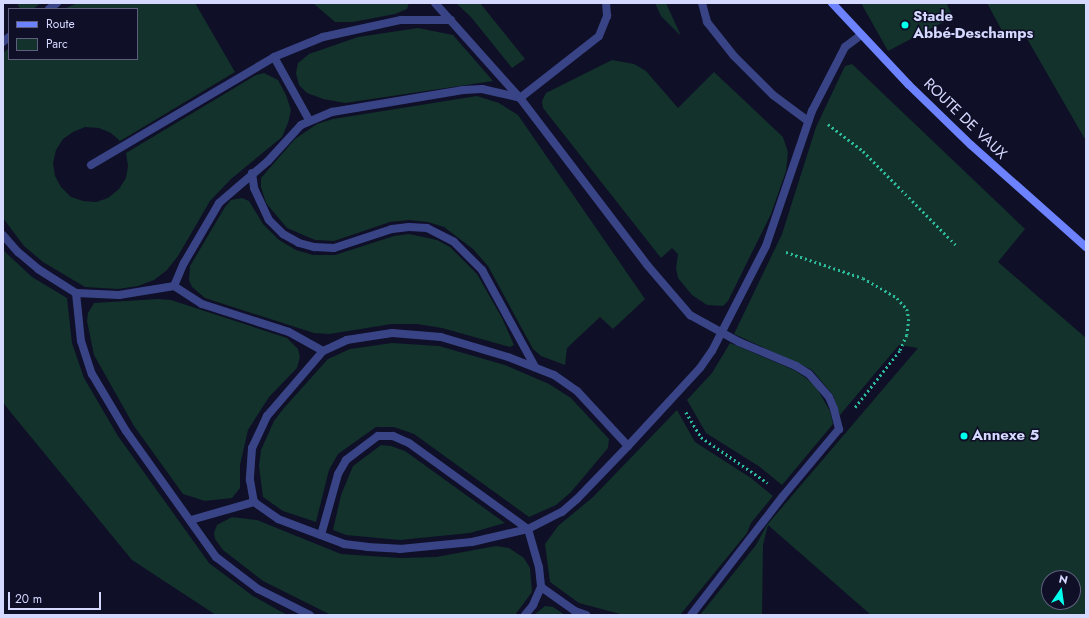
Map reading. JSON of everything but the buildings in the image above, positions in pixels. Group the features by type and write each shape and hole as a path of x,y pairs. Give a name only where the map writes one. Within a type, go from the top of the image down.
{"street":[{"name":"ROUTE DE VAUX","path":"832,3 861,35 971,145 1086,247"}],"lane":[{"path":"436,3 520,98 671,296 690,315 721,333 809,374 829,397 839,429 783,496 691,615"},
{"path":"520,98 599,36 607,16 606,3"},
{"path":"702,3 707,22 734,56 772,95 808,121"},
{"path":"91,165 274,57 323,37 355,28 401,20 452,20"},
{"path":"628,446 577,391 554,375 535,366 441,337 416,334 368,336 347,340 323,351 277,403 257,433 249,465 254,502 278,519 344,544 400,549 472,542 528,530 562,512 577,499 628,446 700,368 721,333 766,246 812,111 845,47 861,35"},
{"path":"274,57 309,120"},
{"path":"174,286 184,263 219,203 252,173 268,161 290,134 309,120 332,112 463,90 482,89 520,98"},
{"path":"252,173 254,188 260,206 269,220 283,234 299,243 314,247 334,248 392,229 409,227 427,228 454,242 482,270 535,366"},
{"path":"3,235 18,252 38,269 76,293 119,295 174,286 202,304 289,332 323,351"},
{"path":"76,293 80,341 92,374 126,431 216,556 239,576 286,604 310,615"},
{"path":"321,535 334,486 346,460 378,436 393,436 409,443 528,530 539,567 541,587 533,605 525,615"},
{"path":"191,520 254,502"},
{"path":"541,587 575,611 586,615"}],"path":[{"path":"812,111 863,151 956,245"},
{"path":"766,246 863,278 897,298 907,309 909,319 907,335 900,351 839,429"},
{"path":"677,394 701,437 756,473 783,496"}],"green space":[{"path":"17,3 41,3 34,8 20,8"},
{"path":"77,3 195,3 235,72 120,141 111,133 99,128 85,127 73,132 63,139 56,150 53,163 55,176 61,187 71,197 83,201 96,202 108,198 119,189 126,178 128,166 126,153 256,75 264,73 278,80 286,95 291,110 288,123 282,137 231,179 210,201 178,256 167,270 154,280 138,286 118,289 85,287 43,262 24,246 3,218 3,53 8,49 8,60 138,60 138,8 66,8"},
{"path":"313,3 409,3 407,9 395,14 353,22 335,22"},
{"path":"456,3 480,3 525,59 512,68 471,17"},
{"path":"655,3 666,3 681,36 661,16"},
{"name":"Stade Abbé-Deschamps","path":"861,3 948,3 947,4 953,17 888,51"},
{"path":"987,3 1086,3 1086,141 1022,30 1006,38"},
{"path":"418,28 453,35 493,81 345,103 323,99 307,93 299,85 296,73 298,63 309,54 358,37"},
{"path":"612,60 634,64 646,71 678,108 714,72 783,137 788,152 786,171 771,214 728,301 723,306 707,305 692,295 678,278 676,268 678,254 672,248 661,258 543,108 542,101 546,93"},
{"path":"852,64 1025,229 998,262 1086,338 1086,615 871,615 768,525 763,545 762,615 700,615 756,545 767,525 918,348 899,345 840,415 833,395 812,370 734,334 782,234 816,127 845,66"},
{"path":"477,96 499,103 518,115 645,299 613,329 600,317 567,348 565,365 541,356 533,349 488,266 473,249 444,227 428,222 409,220 390,222 334,241 315,240 287,228 266,203 261,187 261,178 295,139 317,124 333,119"},
{"path":"242,198 249,201 263,224 279,240 296,250 313,255 335,255 394,236 409,234 437,240 450,247 477,274 502,318 514,345 510,347 442,328 417,324 392,324 329,334 314,333 205,298 192,287 189,280 190,266 225,207 231,200"},
{"path":"3,250 32,277 67,298 72,343 84,378 118,436 209,563 253,596 287,615 216,615 132,560 8,409 3,402"},
{"path":"158,299 171,300 287,338 298,349 300,357 297,368 269,397 248,430 240,465 240,488 232,498 205,501 183,494 134,426 94,355 87,321 88,313 94,303"},
{"path":"392,343 439,346 505,365 549,384 571,398 609,439 608,448 571,492 556,505 529,517 414,434 394,427 376,427 338,454 329,470 316,522 283,511 263,497 259,466 261,450 274,421 284,408 328,359 350,349"},
{"path":"730,343 794,370 806,378 816,387 830,411 833,424 782,485 760,467 706,433 687,400 712,373"},
{"path":"677,410 695,442 751,478 773,496 751,523 747,533 680,615 624,615 579,603 550,582 545,544 558,526 593,497"},
{"path":"381,445 391,446 405,451 505,523 470,533 400,540 346,535 333,530 341,495 353,466"},
{"path":"232,517 257,520 341,554 400,558 436,557 496,546 509,548 524,558 530,568 532,592 515,615 331,615 263,581 223,550 215,539 214,533 217,525"},
{"path":"545,606 553,607 565,615 534,615"}],"place":[{"name":"Stade Abbé-Deschamps","path":"905,25"},
{"name":"Annexe 5","path":"964,436"}]}
